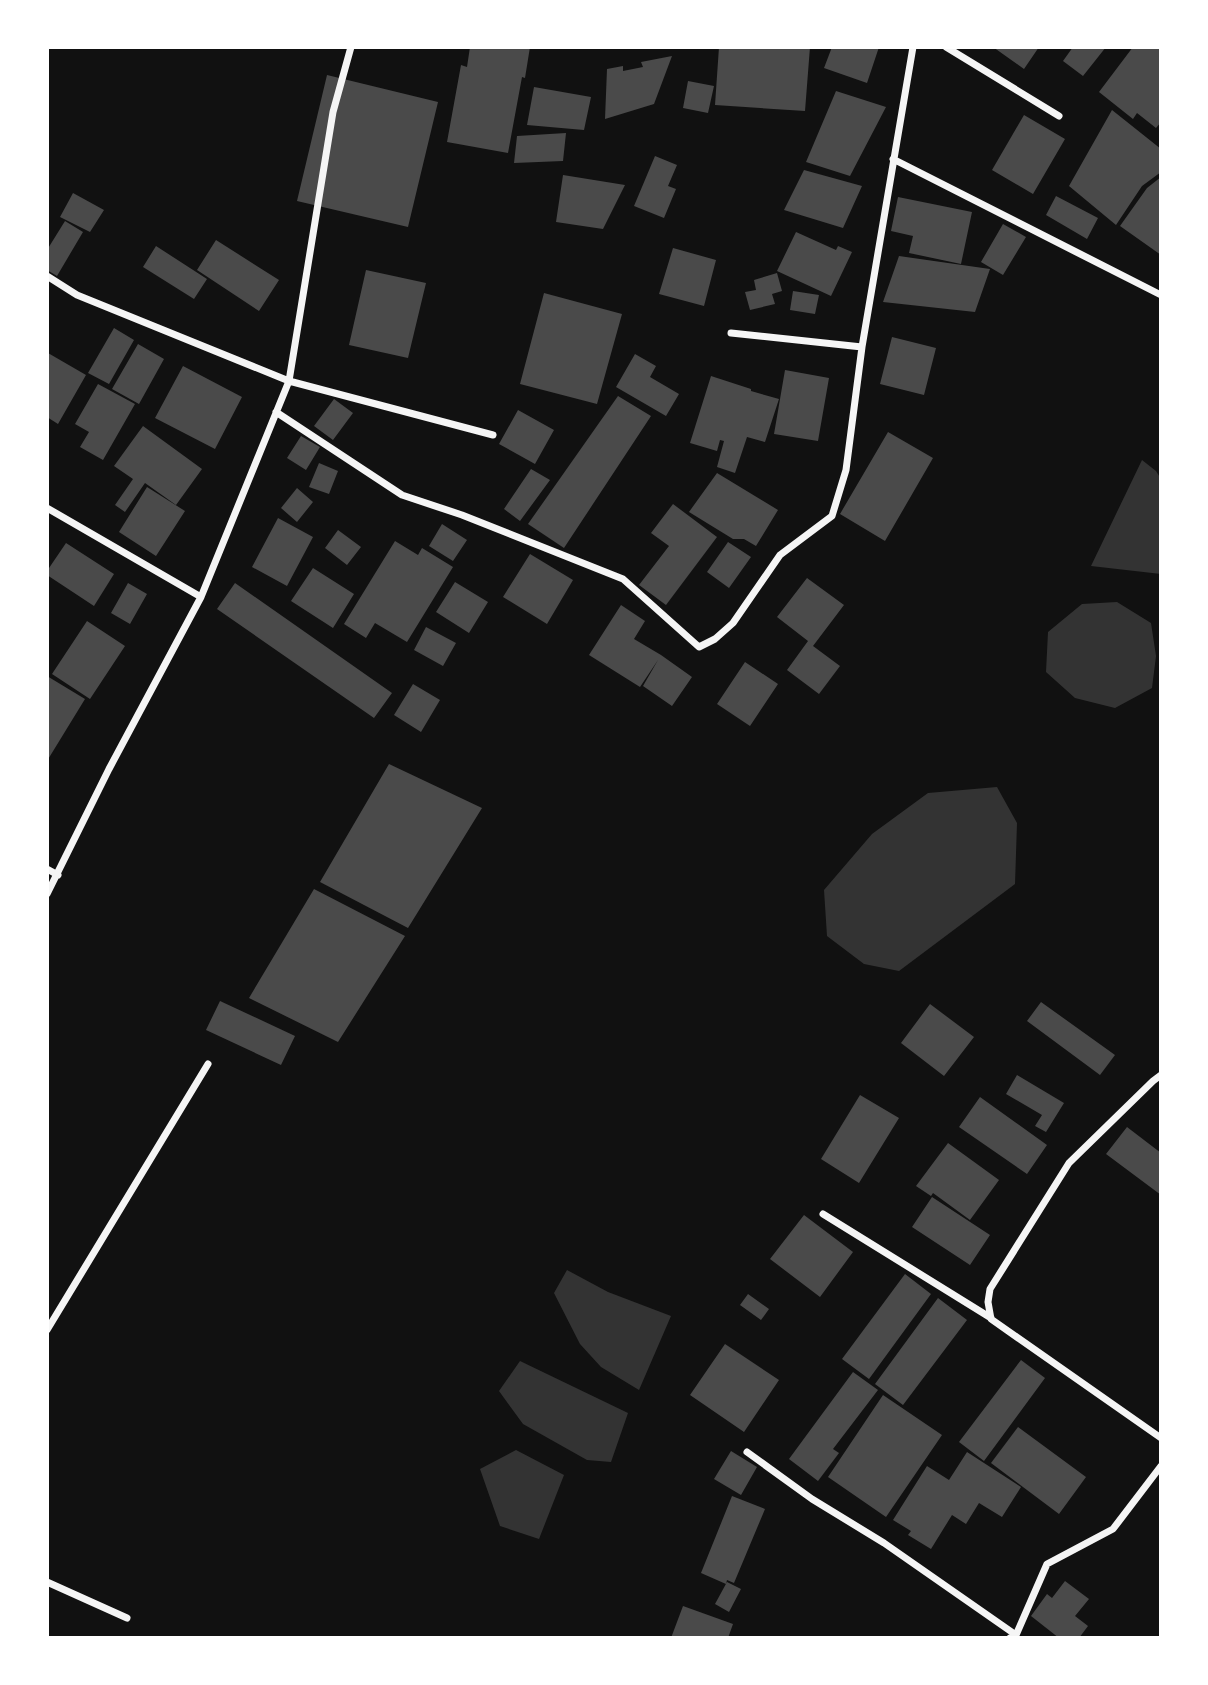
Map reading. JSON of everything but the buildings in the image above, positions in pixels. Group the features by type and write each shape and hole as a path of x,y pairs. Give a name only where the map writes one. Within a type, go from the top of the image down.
{"street":[{"path":"47,894 109,769 201,597 289,381 333,112 351,47"},
{"path":"276,412 402,495 462,515 623,579 699,647 715,639 733,623 779,555 832,516 846,470 862,346 913,47"},
{"path":"947,47 1059,116"},
{"path":"893,159 1161,295"},
{"path":"47,276 77,295 289,381 493,435"},
{"path":"731,333 862,346"},
{"path":"47,509 201,597"},
{"path":"47,869 58,875"},
{"path":"47,1330 208,1065"},
{"path":"991,1319 988,1301 990,1289 1069,1163 1161,1075"},
{"path":"822,1213 991,1319 1161,1438"},
{"path":"747,1452 813,1499 884,1543 1013,1636 1047,1564 1113,1529 1161,1466"},
{"path":"47,1582 127,1618"}],"shaded area":[{"path":"1142,460 1156,471 1161,479 1161,574 1091,566"},
{"path":"1117,602 1151,623 1156,656 1152,688 1115,708 1075,698 1046,672 1048,632 1082,604"},
{"path":"997,787 1017,823 1015,884 899,971 864,964 827,936 824,890 872,834 928,793"},
{"path":"567,1270 608,1292 671,1316 639,1390 601,1367 580,1344 554,1293"},
{"path":"520,1361 628,1413 611,1462 587,1460 523,1424 499,1391"},
{"path":"516,1450 564,1475 539,1539 500,1526 480,1469"}]}
